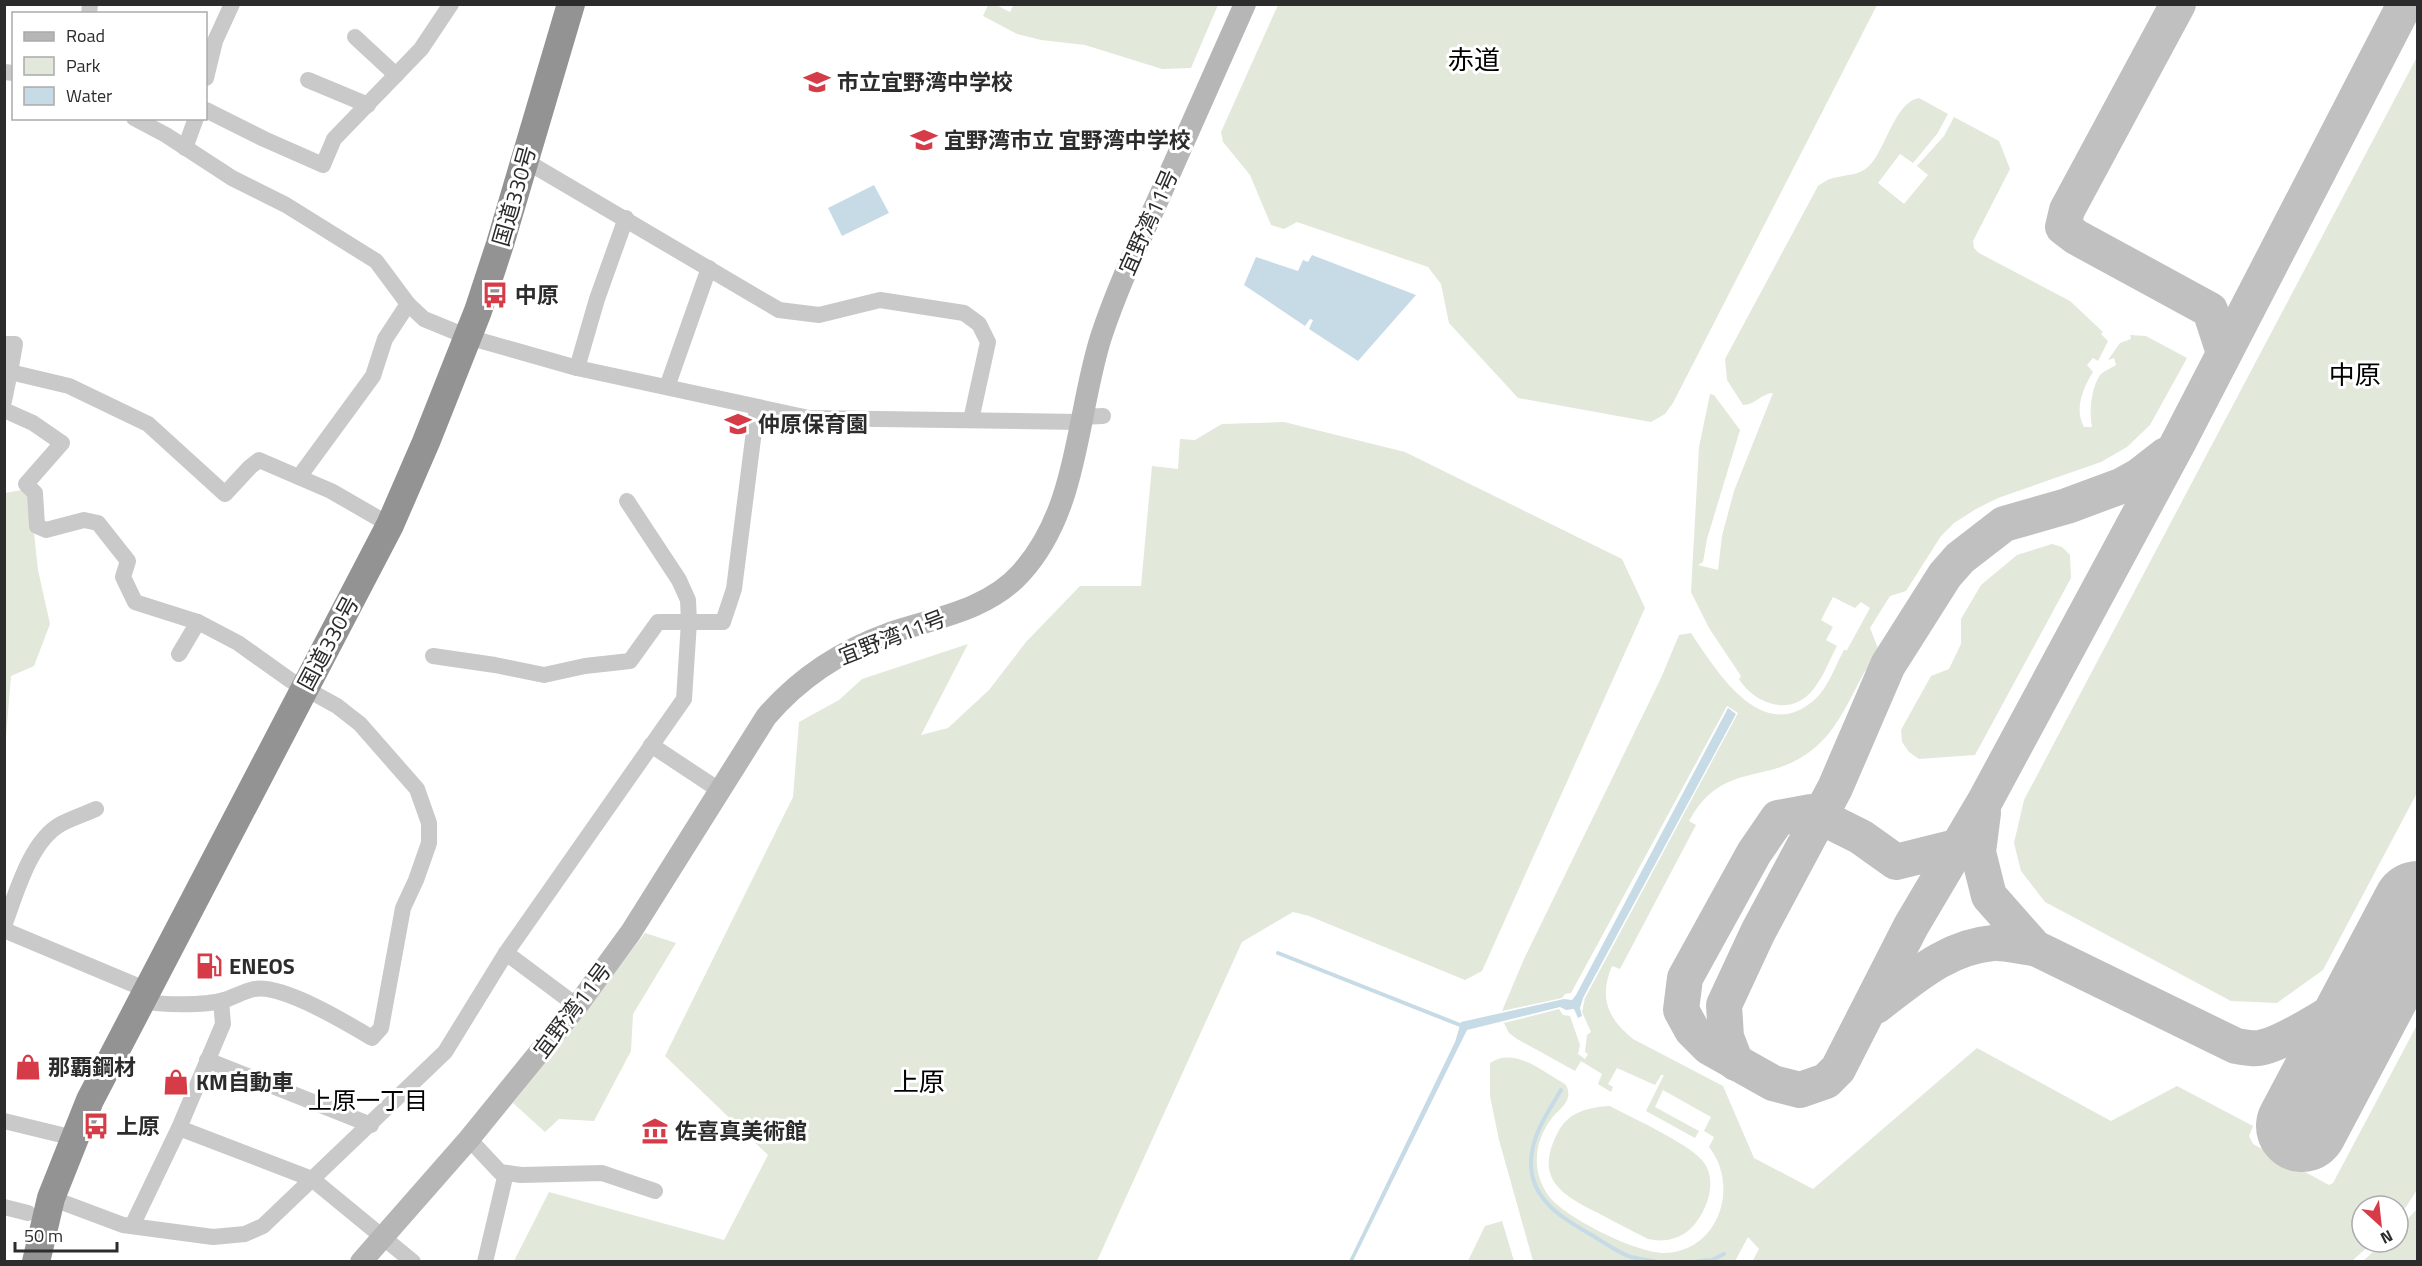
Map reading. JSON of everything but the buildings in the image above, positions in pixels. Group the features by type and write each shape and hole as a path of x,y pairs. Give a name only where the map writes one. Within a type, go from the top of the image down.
{"highway":[{"name":"国道330号","path":"36,1262 40,1205 74,1138 90,1100 390,525 426,442 468,338 493,266 564,8"}],"street":[{"path":"207,74 215,41 232,4"},
{"path":"207,110 323,165 334,139 421,49 451,4"},
{"name":"宜野湾11号","path":"362,1262 469,1139 577,1006 631,932 718,790 766,717 795,685 837,656 887,634 977,604 1013,582 1044,545 1055,522 1088,418 1101,337 1119,289 1245,4"},
{"path":"355,37 396,75"},
{"path":"308,80 368,105"},
{"path":"138,120 166,135 232,178 286,205 376,261 408,304 424,319 468,338 577,368 809,418 971,420 1088,418"},
{"path":"185,148 195,120"},
{"path":"524,160 779,310 819,315 880,300 964,313 979,324 988,342 971,420"},
{"path":"577,368 597,299 626,218"},
{"path":"667,387 709,268"},
{"path":"299,477 373,376 385,339 408,304"},
{"path":"4,344 15,344 4,401"},
{"path":"10,372 69,386 148,424 225,494 259,460 331,491 390,525"},
{"path":"433,656 544,675 585,666 630,661 658,622 723,622 734,589 757,407"},
{"path":"4,410 33,423 62,443 26,483 35,493 37,526 46,530 84,520 98,523 128,561 123,577 135,602 198,622 238,643 305,688 338,706 367,732 417,789 429,823 429,843 403,908 381,1028 372,1038 300,999 271,990 255,988 221,1001 157,1005 144,996 4,928 21,878 40,843 59,824 96,809"},
{"path":"4,1207 40,1205 132,1226 213,1237 244,1234 263,1227 445,1052 506,953 684,699 689,622 688,600 679,580 627,501"},
{"path":"179,654 198,622"},
{"path":"651,745 718,790"},
{"path":"506,953 577,1006"},
{"path":"132,1226 179,1128 223,1024 221,1001"},
{"path":"207,1060 371,1125"},
{"path":"4,1121 74,1138"},
{"path":"179,1128 312,1179 413,1262"},
{"path":"469,1139 500,1172 602,1173 655,1191"},
{"path":"485,1262 506,1173"}],"green space":[{"path":"1014,4 1218,5 1191,68 1162,69 1085,45 1041,40 1017,34 983,16 988,5 996,5 1010,12"},
{"path":"1278,4 1877,5 1673,403 1665,414 1651,422 1518,398 1449,323 1441,284 1428,267 1297,222 1284,229 1271,225 1250,175 1223,142 1221,132"},
{"path":"2417,57 2417,793 2323,970 2277,1003 2231,1001 2045,902 2021,871 2014,843 2024,800"},
{"path":"1919,98 1948,114 1937,134 1913,163 1900,154 1878,183 1904,204 1928,175 1917,166 1944,136 1954,117 1999,141 2010,169 1973,241 1974,248 1979,253 2070,301 2103,332 2101,334 2108,341 2098,361 2093,358 2087,365 2093,372 2081,399 2080,413 2084,427 2092,427 2092,400 2100,375 2116,365 2114,358 2108,360 2120,343 2131,339 2130,335 2146,336 2187,358 2150,425 2127,447 2101,462 1998,498 1954,523 1941,536 1906,591 1890,596 1870,628 1881,656 1871,674 1865,671 1841,716 1818,745 1792,763 1730,782 1715,790 1702,802 1689,821 1696,825 1620,969 1612,966 1606,988 1608,1006 1617,1023 1633,1039 1723,1086 1754,1158 1813,1189 1977,1048 2111,1121 2177,1086 2253,1126 2249,1136 2253,1144 2329,1185 2333,1183 2417,1025 2417,1190 2410,1201 2410,1194 2350,1194 2350,1254 2360,1254 2352,1261 1752,1262 1759,1249 1748,1237 1735,1261 1533,1261 1499,1140 1490,1096 1490,1063 1499,1059 1509,1057 1529,1063 1567,1087 1567,1100 1541,1136 1537,1156 1539,1176 1548,1195 1556,1204 1602,1233 1637,1247 1665,1253 1684,1249 1699,1241 1711,1229 1719,1214 1723,1197 1723,1180 1718,1163 1709,1147 1714,1137 1704,1131 1711,1117 1663,1090 1655,1107 1699,1131 1695,1138 1646,1111 1664,1075 1661,1075 1655,1085 1617,1068 1608,1084 1613,1087 1611,1092 1598,1084 1602,1074 1581,1061 1575,1071 1517,1039 1509,1033 1504,1023 1559,1009 1563,1015 1570,1016 1580,1045 1578,1054 1585,1059 1588,1054 1585,1052 1587,1035 1591,1032 1582,1012 1585,998 1738,713 1727,706 1571,993 1565,994 1562,998 1502,1011 1524,959 1661,678 1679,635 1691,633 1727,682 1758,709 1776,714 1794,712 1813,701 1823,690 1870,608 1861,602 1855,608 1833,597 1821,620 1833,627 1826,640 1837,646 1819,682 1802,700 1793,704 1772,704 1753,695 1739,679 1741,676 1709,628 1691,592 1699,447 1710,394 1714,395 1740,430 1707,539 1703,562 1698,565 1718,570 1722,536 1734,491 1773,393 1743,405 1727,380 1725,359 1818,186 1835,177 1866,169 1876,157 1897,116 1911,101"},
{"path":"1284,422 1405,452 1622,559 1645,608 1482,971 1465,980 1309,916 1293,912 1242,942 1097,1261 514,1261 549,1192 724,1240 768,1155 665,1056 793,797 799,722 839,700 862,679 968,644 921,735 948,728 989,690 1026,642 1080,586 1141,586 1152,466 1178,469 1180,439 1195,440 1222,424"},
{"path":"22,490 30,496 38,570 50,624 34,666 11,676 5,749 5,493"},
{"path":"2052,544 2062,547 2070,555 2071,578 1975,755 1919,759 1909,752 1902,742 1901,730 1931,676 1949,669 1961,644 1961,619 1981,585 2017,555"},
{"path":"645,933 676,943 633,1014 631,1051 594,1121 559,1119 545,1132 513,1103"},
{"path":"1610,1106 1675,1140 1698,1157 1709,1171 1709,1196 1703,1212 1694,1225 1679,1237 1667,1240 1648,1239 1572,1199 1555,1183 1550,1173 1549,1161 1551,1148 1562,1125 1580,1112"},
{"path":"2417,1209 2417,1261 2363,1261 2371,1254 2410,1254 2410,1216"},
{"path":"1502,1221 1514,1261 1468,1261 1485,1226"}],"water":[{"path":"874,185 889,213 842,236 828,208"},
{"path":"1312,255 1416,295 1358,361 1309,329 1313,320 1310,319 1305,326 1244,285 1256,257 1298,271 1303,260 1308,262"},
{"path":"1728,708 1736,714 1583,998 1580,1008 1582,1016 1578,1018 1574,1009 1566,1010 1560,1007 1467,1030 1353,1261 1349,1261 1455,1042 1461,1022 1564,999 1572,1000"}],"waterway":[{"path":"1278,953 1460,1025"},
{"path":"1561,1090 1536,1136 1532,1152 1531,1168 1540,1194 1558,1214 1613,1248 1631,1257 1658,1262"},
{"path":"1708,1262 1724,1254"},
{"path":"1694,1262 1709,1260"}],"taxiway":[{"path":"2178,4 2067,210 2063,227 2076,237 2210,310 2224,353"},
{"path":"1960,846 1896,862 1861,837 1811,812 1778,818 1754,853 1685,978 1681,1010 1692,1030 1709,1047 1773,1083 1800,1090 1826,1081 1838,1069 1911,926 1985,801 2179,441 2405,4"},
{"path":"1736,1063 1726,1037 1724,1005 1758,932 1835,788 1888,665 1945,575 1960,558 2004,524 2067,506 2121,486 2139,476 2166,455"},
{"path":"1983,813 1978,852 1989,896 2035,948 2236,1046 2259,1048 2285,1039 2337,1009 2378,981"},
{"path":"1876,1006 1916,975 1960,951 1993,943 2035,948"}],"runway":[{"path":"2302,1126 2418,907"}],"place":[{"name":"市立宜野湾中学校","path":"817,82"},
{"name":"宜野湾市立 宜野湾中学校","path":"924,140"},
{"name":"中原","path":"495,295"},
{"name":"仲原保育園","path":"738,424"},
{"name":"ENEOS","path":"209,966"},
{"name":"那覇鋼材","path":"28,1067"},
{"name":"KM自動車","path":"176,1082"},
{"name":"上原","path":"96,1126"},
{"name":"佐喜真美術館","path":"655,1131"}],"district":[{"name":"赤道","path":"1474,59"},
{"name":"中原","path":"2355,374"},
{"name":"上原","path":"919,1081"},
{"name":"上原一丁目","path":"368,1100"}]}
